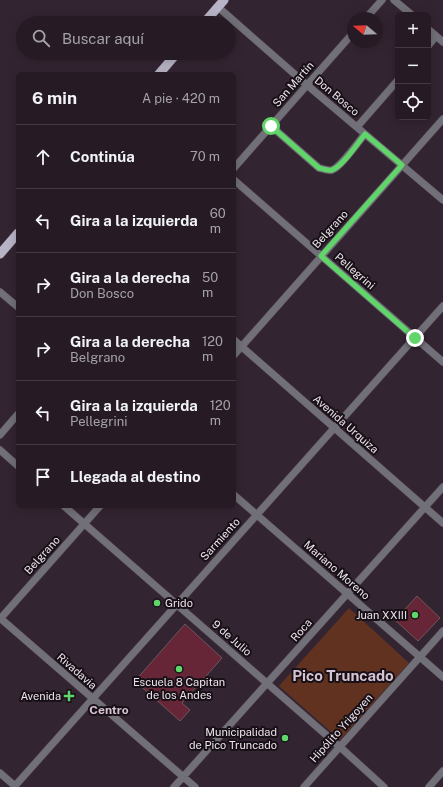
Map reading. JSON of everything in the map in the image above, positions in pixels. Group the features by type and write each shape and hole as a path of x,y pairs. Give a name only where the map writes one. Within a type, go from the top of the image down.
{"main road":[{"path":"210,16 221,3"},
{"path":"161,72 172,60"},
{"path":"0,254 16,235"}],"street":[{"path":"371,12 382,0"},
{"path":"394,0 408,12"},
{"name":"Don Bosco","path":"221,3 235,16"},
{"name":"Don Bosco","path":"236,17 307,85 443,200"},
{"path":"431,32 443,42"},
{"path":"431,42 436,36"},
{"name":"San Martín","path":"236,166 347,40"},
{"path":"357,128 395,84"},
{"name":"Belgrano","path":"236,352 443,119"},
{"path":"271,126 319,168 325,170 332,170 339,164 365,134"},
{"name":"Pellegrini","path":"236,182 443,362"},
{"path":"0,292 16,305"},
{"name":"Sarmiento","path":"15,787 443,306"},
{"name":"Avenida Urquiza","path":"236,342 443,523"},
{"path":"0,435 16,416"},
{"path":"0,450 16,464"},
{"name":"Roca","path":"174,787 443,487"},
{"name":"Mariano Moreno","path":"236,497 443,677"},
{"name":"9 de Julio","path":"66,508 340,746 384,787"},
{"name":"Belgrano","path":"0,618 98,508"},
{"name":"Rivadavia","path":"0,618 195,787"},
{"name":"Hipólito Yrigoyen","path":"304,787 443,631"},
{"path":"429,787 443,771"},
{"path":"0,773 15,787"}],"shaded area":[{"path":"349,608 409,663 340,740 279,686"}],"building":[{"path":"417,596 440,618 418,641 395,620"},
{"name":"Escuela 8 Capitan de los Andes","path":"185,624 222,658 182,703 190,710 180,721 135,681"}],"place":[{"name":"Grido","path":"157,603"},
{"name":"Juan XXIII","path":"415,615"},
{"name":"Escuela 8 Capitan de los Andes","path":"179,669"},
{"name":"Avenida","path":"69,696"},
{"name":"Municipalidad de Pico Truncado","path":"285,738"}],"district":[{"name":"Pico Truncado","path":"343,675"},
{"name":"Centro","path":"109,710"}],"route":[{"path":"271,126 319,168 325,170 332,170 339,164 365,134 402,165 321,256 415,338"}]}
